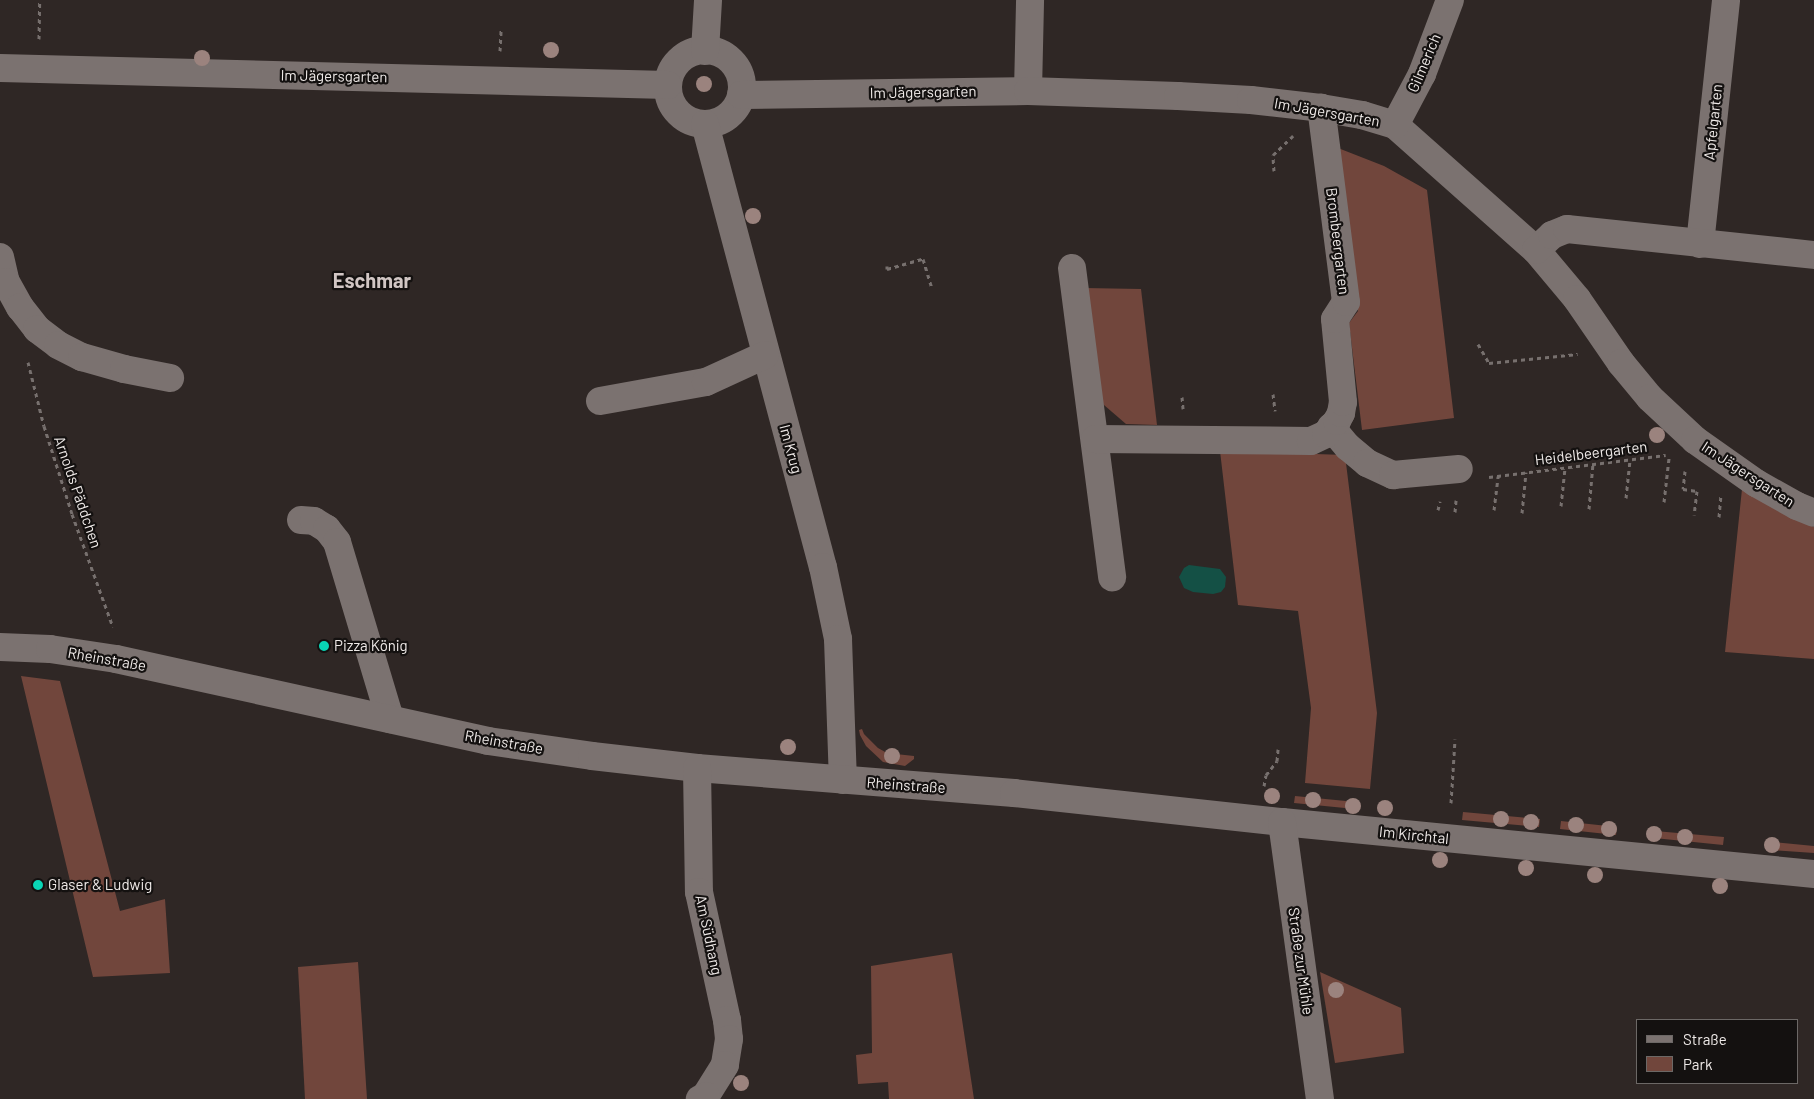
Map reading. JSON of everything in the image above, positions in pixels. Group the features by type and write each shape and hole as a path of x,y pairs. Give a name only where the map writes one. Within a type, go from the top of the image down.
{"street":[{"path":"705,50 708,0"},
{"path":"1028,91 1030,0"},
{"name":"Gilmerich","path":"1395,125 1422,74 1450,0"},
{"name":"Apfelgarten","path":"1700,244 1726,0"},
{"path":"705,50 725,56 739,73 741,94 736,108 713,124 705,124 683,117 677,112 669,97 668,84 674,67 680,59 695,51 705,50"},
{"name":"Im Jägersgarten","path":"0,68 668,84"},
{"name":"Im Jägersgarten","path":"741,94 1028,91 1242,99 1362,115 1395,125 1536,250 1577,298 1606,341 1650,398 1691,444 1756,483 1797,506 1814,513"},
{"name":"Brombeergarten","path":"1095,439 1311,441 1320,438 1341,413 1343,402 1336,319 1346,302 1309,107"},
{"name":"Im Krug","path":"705,124 823,567 838,639 843,780"},
{"path":"1536,250 1552,235 1567,229 1814,255"},
{"path":"0,257 6,282 20,307 37,329 58,346 82,357 124,369 170,378"},
{"path":"1072,268 1112,576"},
{"path":"600,401 706,382 765,355"},
{"path":"1331,427 1348,447 1367,463 1393,475 1458,469"},
{"path":"301,520 314,521 326,529 337,542 390,719"},
{"name":"Rheinstraße","path":"0,647 50,649 125,661 488,741 697,768 1014,793"},
{"name":"Am Südhang","path":"697,768 700,892 727,1020 729,1040 725,1065 706,1098"},
{"name":"Im Kirchtal","path":"1014,793 1282,822 1814,874"},
{"name":"Straße zur Mühle","path":"1282,822 1320,1099"}],"path":[{"path":"38,70 40,0"},
{"path":"1274,171 1273,155 1294,134 1309,107"},
{"path":"886,266 887,269 923,259 932,290"},
{"name":"Arnolds Päddchen","path":"37,329 29,344 28,361 44,426 72,514 125,661"},
{"path":"1478,344 1489,363 1575,355 1606,341"},
{"path":"1691,444 1683,489 1697,491 1694,515"},
{"name":"Heidelbeergarten","path":"1486,477 1630,458 1669,455 1664,502"},
{"path":"1626,498 1630,458"},
{"path":"1589,509 1594,463"},
{"path":"1561,506 1565,467"},
{"path":"1522,513 1526,472"},
{"path":"1494,510 1498,476"},
{"path":"1719,517 1721,496"},
{"path":"1451,803 1454,739"},
{"path":"1264,786 1266,775 1276,761 1278,749"}],"green space":[{"path":"1338,148 1384,166 1427,190 1454,418 1362,430 1349,323 1358,311"},
{"path":"1084,288 1141,289 1157,425 1126,424 1097,399"},
{"path":"1220,451 1345,455 1377,713 1370,789 1305,783 1311,708 1298,611 1238,605"},
{"path":"1742,489 1781,512 1814,527 1814,659 1725,652"},
{"path":"21,676 60,681 120,911 165,899 170,973 93,977"},
{"path":"862,729 864,734 878,748 887,753 914,756 914,759 905,766 883,762 866,746 860,735 859,730"},
{"path":"1295,796 1356,802 1355,809 1294,803"},
{"path":"1463,812 1540,819 1539,827 1462,820"},
{"path":"1561,821 1617,827 1616,835 1560,829"},
{"path":"1655,831 1724,837 1723,845 1654,838"},
{"path":"1772,842 1814,846 1814,853 1771,850"},
{"path":"952,953 974,1099 889,1099 888,1082 858,1084 856,1055 872,1053 871,966"},
{"path":"358,962 367,1099 305,1099 298,967"},
{"path":"1320,972 1401,1008 1404,1053 1335,1063"}],"shaded area":[{"path":"1189,565 1220,569 1226,577 1225,587 1221,592 1213,594 1193,592 1184,588 1179,577 1184,568"}],"place":[{"name":"Pizza König","path":"324,646"},
{"name":"Glaser & Ludwig","path":"38,885"}],"district":[{"name":"Eschmar","path":"372,280"}]}
